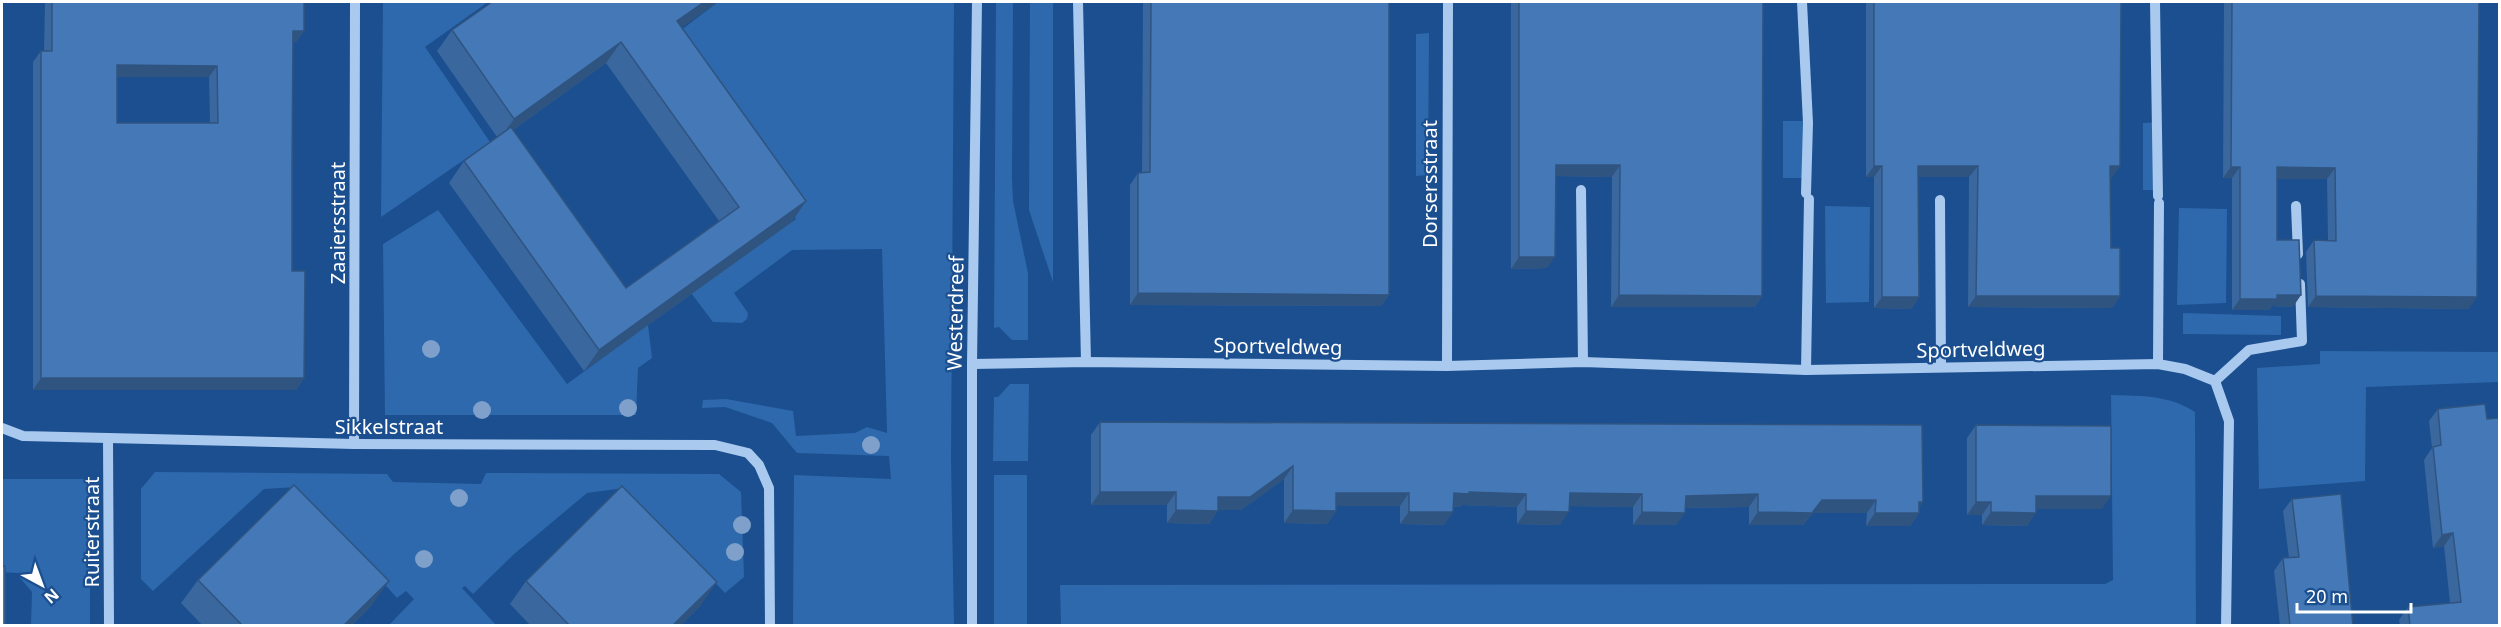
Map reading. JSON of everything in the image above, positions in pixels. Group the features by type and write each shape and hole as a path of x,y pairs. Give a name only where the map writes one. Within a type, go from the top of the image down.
{"street":[{"name":"Zaaiersstraat","path":"354,444 355,2"},
{"name":"Westerdreef","path":"972,626 972,364 977,2"},
{"path":"1078,2 1086,362"},
{"name":"Dorsersstraat","path":"1447,366 1448,2"},
{"path":"1802,2 1808,123 1806,370"},
{"path":"2155,2 2158,364"},
{"path":"1581,190 1583,362"},
{"path":"1940,200 1941,367"},
{"path":"2226,626 2229,421 2215,381 2249,350 2302,341 2296,206"},
{"name":"Sportveldweg","path":"972,364 1086,362 1447,366 1583,362 1806,370 2158,364 2185,369 2215,381"},
{"name":"Sikkelstraat","path":"2,429 23,436 354,444 715,445 748,453 756,460 765,476 770,500 770,626"},
{"name":"Ruiterstraat","path":"108,438 109,626"}],"shaded area":[{"path":"383,2 488,2 425,47 490,142 381,217"},
{"path":"718,2 954,2 951,461 954,625 793,625 794,475 891,479 889,456 797,453 772,423 725,407 702,408 703,400 726,399 793,411 796,436 855,433 867,427 887,433 882,249 792,250 734,293 748,313 747,319 742,323 713,322 691,293 796,219 668,40"},
{"path":"996,2 1013,2 1013,201 1028,273 1028,340 1012,340 999,327 994,328"},
{"path":"1030,2 1053,2 1053,282 1029,210"},
{"path":"1429,33 1428,175 1416,176 1416,34"},
{"path":"1783,121 1804,121 1804,178 1783,178"},
{"path":"2161,122 2162,190 2143,190 2143,123"},
{"path":"1825,206 1870,207 1869,302 1826,303"},
{"path":"2179,208 2227,209 2226,303 2177,305"},
{"path":"438,210 567,384 648,325 652,358 638,368 636,415 385,415 383,244"},
{"path":"2183,313 2281,316 2281,335 2183,334"},
{"path":"2320,351 2499,352 2499,382 2366,387 2365,481 2259,489 2257,368 2320,364"},
{"path":"1010,384 1029,384 1028,461 993,461 994,397 998,397"},
{"path":"2111,395 2165,399 2195,412 2196,625 1061,625 1060,585 2105,584 2113,580"},
{"path":"155,472 387,474 393,482 481,484 486,473 719,474 741,492 744,577 725,593 624,488 587,493 513,555 473,594 465,586 462,588 496,625 389,625 414,599 406,591 397,598 297,487 264,489 153,591 141,579 141,489"},
{"path":"994,475 1027,475 1027,625 994,625"},
{"path":"2,479 88,479 90,488 90,625 31,625 32,592 16,573 2,572"}],"building":[{"path":"52,2 304,2 304,31 293,31 292,271 305,271 304,378 41,378 41,51 52,51","holes":["117,65 217,66 218,123 117,123"]},
{"path":"492,2 704,2 677,21 806,201 599,350 464,161 511,127 626,288 739,207 621,42 514,119 452,30"},
{"path":"1151,2 1389,2 1389,295 1138,293 1138,173 1150,172"},
{"path":"1519,2 1763,2 1762,296 1619,295 1620,165 1556,165 1555,257 1519,257"},
{"path":"1874,2 2121,2 2120,166 2110,166 2111,248 2120,248 2120,296 1976,296 1978,166 1918,166 1919,297 1882,297 1882,166 1874,166"},
{"path":"2232,2 2479,2 2477,297 2316,296 2314,240 2336,241 2335,168 2277,167 2277,240 2299,240 2301,295 2277,295 2277,299 2240,299 2240,167 2231,167"},
{"path":"2485,404 2487,419 2499,418 2499,626 2410,626 2408,607 2461,602 2453,533 2442,535 2433,447 2441,445 2438,409"},
{"path":"1100,422 1922,425 1923,502 1919,502 1919,513 1875,513 1876,500 1822,500 1812,513 1758,512 1758,494 1686,496 1685,513 1642,512 1642,494 1570,493 1569,512 1526,511 1526,494 1469,492 1469,494 1454,493 1453,512 1409,512 1409,493 1336,493 1336,511 1293,510 1293,466 1250,497 1218,497 1218,511 1176,510 1176,492 1100,492"},
{"path":"1976,425 2111,426 2111,496 2036,496 2036,513 1991,512 1991,502 1976,502"},
{"path":"294,485 389,581 343,626 243,626 198,580"},
{"path":"622,486 717,582 672,626 570,626 526,581"},
{"path":"2341,494 2353,626 2290,626 2283,558 2299,557 2292,499"},
{"path":"2,566 5,566 5,625 2,625"}]}
